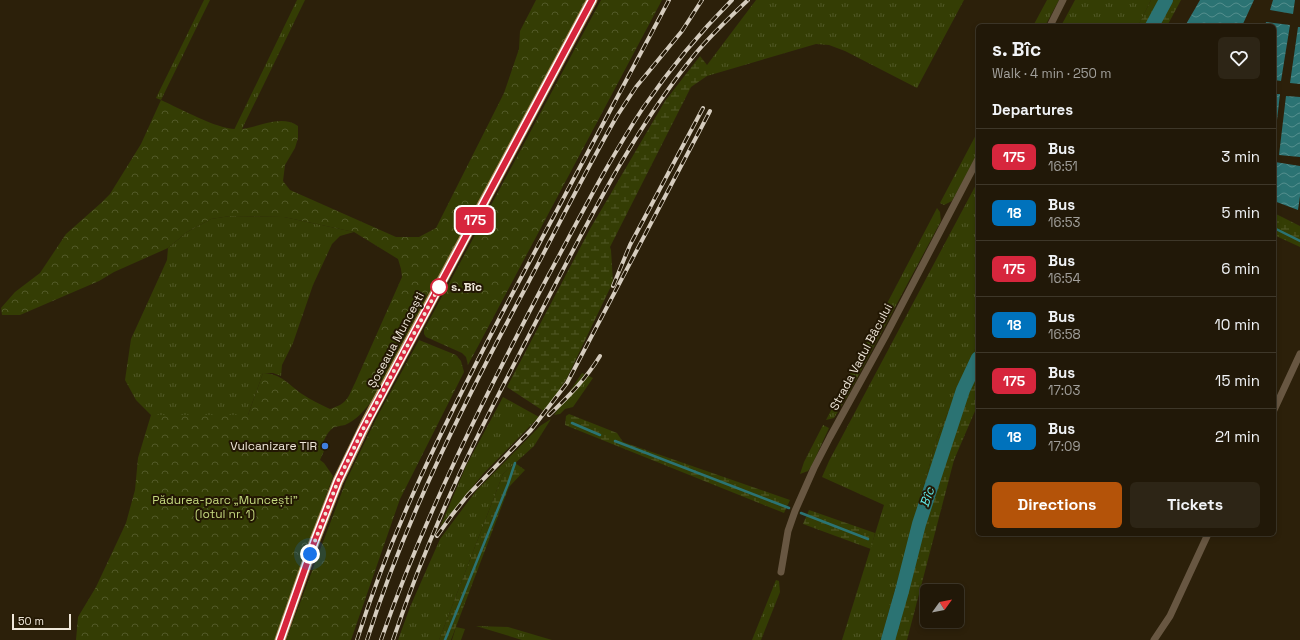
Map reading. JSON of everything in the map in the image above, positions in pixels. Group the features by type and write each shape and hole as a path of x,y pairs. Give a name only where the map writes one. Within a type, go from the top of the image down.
{"main road":[{"name":"Șoseaua Muncești","path":"280,640 315,540 338,481 362,431 592,0"}],"street":[{"path":"1051,24 1063,0"},
{"name":"Strada Vadul Bâcului","path":"782,572 788,531 794,511 814,468 976,163"},
{"path":"1276,406 1300,354"},
{"path":"1154,640 1170,616 1207,536"}],"green space":[{"path":"204,0 210,0 161,100 156,98"},
{"path":"297,0 305,0 242,129 234,130"},
{"name":"Pădurea-parc „Muncești” (lotul nr. 1)","path":"536,0 587,0 371,402 356,418 345,425 333,428 325,437 320,449 324,451 320,460 324,463 333,476 275,640 76,640 78,617 96,587 126,523 135,490 138,458 151,415 248,415 263,373 280,377 305,396 330,409 340,405 346,400 355,383 402,277 401,269 398,259 354,232 284,217 230,216 211,219 187,232 168,248 114,272 99,281 20,315 2,315 1,308 15,292 40,273 66,234 110,194 141,144 161,100 208,122 227,128 243,129 275,122 291,122 298,126 298,138 295,148 285,165 283,181 290,190 396,237 419,237 436,228 504,93 519,49 520,31"},
{"path":"601,0 662,0 468,365 466,357 462,353 426,337 424,330"},
{"path":"756,0 964,0 917,88 845,51 829,45 816,44 707,76 707,65"},
{"path":"1047,0 1059,0 1046,24 1034,24"},
{"path":"1075,0 1151,0 1139,24 1062,24"},
{"path":"1151,0 1181,0 1168,24 1139,24"},
{"path":"700,56 707,65 707,76 691,87 610,247 613,282 567,378 545,412 507,387 590,229 665,101"},
{"path":"976,135 976,157 952,201 944,205 940,203"},
{"path":"976,185 976,347 937,438 881,640 842,640 884,505 822,477 829,461"},
{"path":"937,208 940,212 941,221 847,397 834,418 826,420"},
{"path":"1276,214 1300,226 1300,247 1276,236"},
{"path":"230,216 284,217 354,232 340,236 332,244 313,285 293,343 282,365 281,376 273,373 263,373 248,415 151,415 136,400 125,380 131,339 167,260 168,248 187,232 211,219"},
{"path":"419,340 456,355 461,361 464,372 400,499 351,640 286,640 346,481 377,417"},
{"path":"976,347 976,409 954,460 922,584 920,584 920,590 907,640 881,640 937,438"},
{"path":"582,373 593,378 573,407 565,409 560,414 554,415"},
{"path":"503,397 539,417 483,474 440,527 466,466"},
{"path":"569,414 617,433 623,442 790,500 784,513 565,425 566,416"},
{"path":"551,419 534,446 503,474 439,640 398,640 410,607 440,539 476,491 540,426"},
{"path":"823,425 829,428 812,465 808,471 800,474 804,462"},
{"path":"515,463 525,470 509,487 451,640 439,640 503,474"},
{"path":"809,510 875,533 871,549 803,524"},
{"path":"776,580 779,581 780,592 761,640 752,640"},
{"path":"476,626 508,627 552,640 522,640"},
{"path":"456,627 465,629 461,640 452,640"}],"water":[{"path":"1200,0 1254,0 1243,24 1186,24"},
{"path":"1273,0 1295,0 1293,14 1270,10"},
{"path":"1266,22 1290,25 1281,81 1276,80 1276,24 1266,24"},
{"path":"1298,27 1300,27 1300,84 1290,83"},
{"path":"1276,94 1280,94 1276,129"},
{"path":"1286,96 1300,97 1300,157 1279,155"},
{"path":"1276,162 1300,166 1300,196 1298,210 1276,202"}],"waterway":[{"name":"Bîc","path":"1153,24 1166,0"},
{"path":"1276,229 1300,241"},
{"name":"Bîc","path":"888,640 919,524 963,390 976,362"},
{"path":"572,423 600,435"},
{"path":"615,441 789,508"},
{"path":"445,640 508,484 515,463"},
{"path":"801,513 868,539"}],"railway":[{"path":"357,640 386,557 421,476 459,397 669,0"},
{"path":"367,640 418,504 459,416 503,330 617,116 636,87 682,31 702,0"},
{"path":"381,640 398,593 457,456 524,322 593,192 617,150 653,94 696,39 732,0"},
{"path":"393,640 424,557 459,475 479,433 594,210 632,145 673,83 702,46 748,0"},
{"path":"613,286 630,245 703,108"},
{"path":"437,536 468,495 531,430 567,383 710,111"},
{"path":"549,415 589,372 600,356"}],"bus line":[{"name":"175","path":"280,640 315,540 338,481 362,431 592,0"}],"place":[{"name":"s. Bîc","path":"439,287"},
{"name":"Vulcanizare TIR","path":"325,446"}],"route":[{"path":"310,554 338,481 368,419 439,287"}]}
